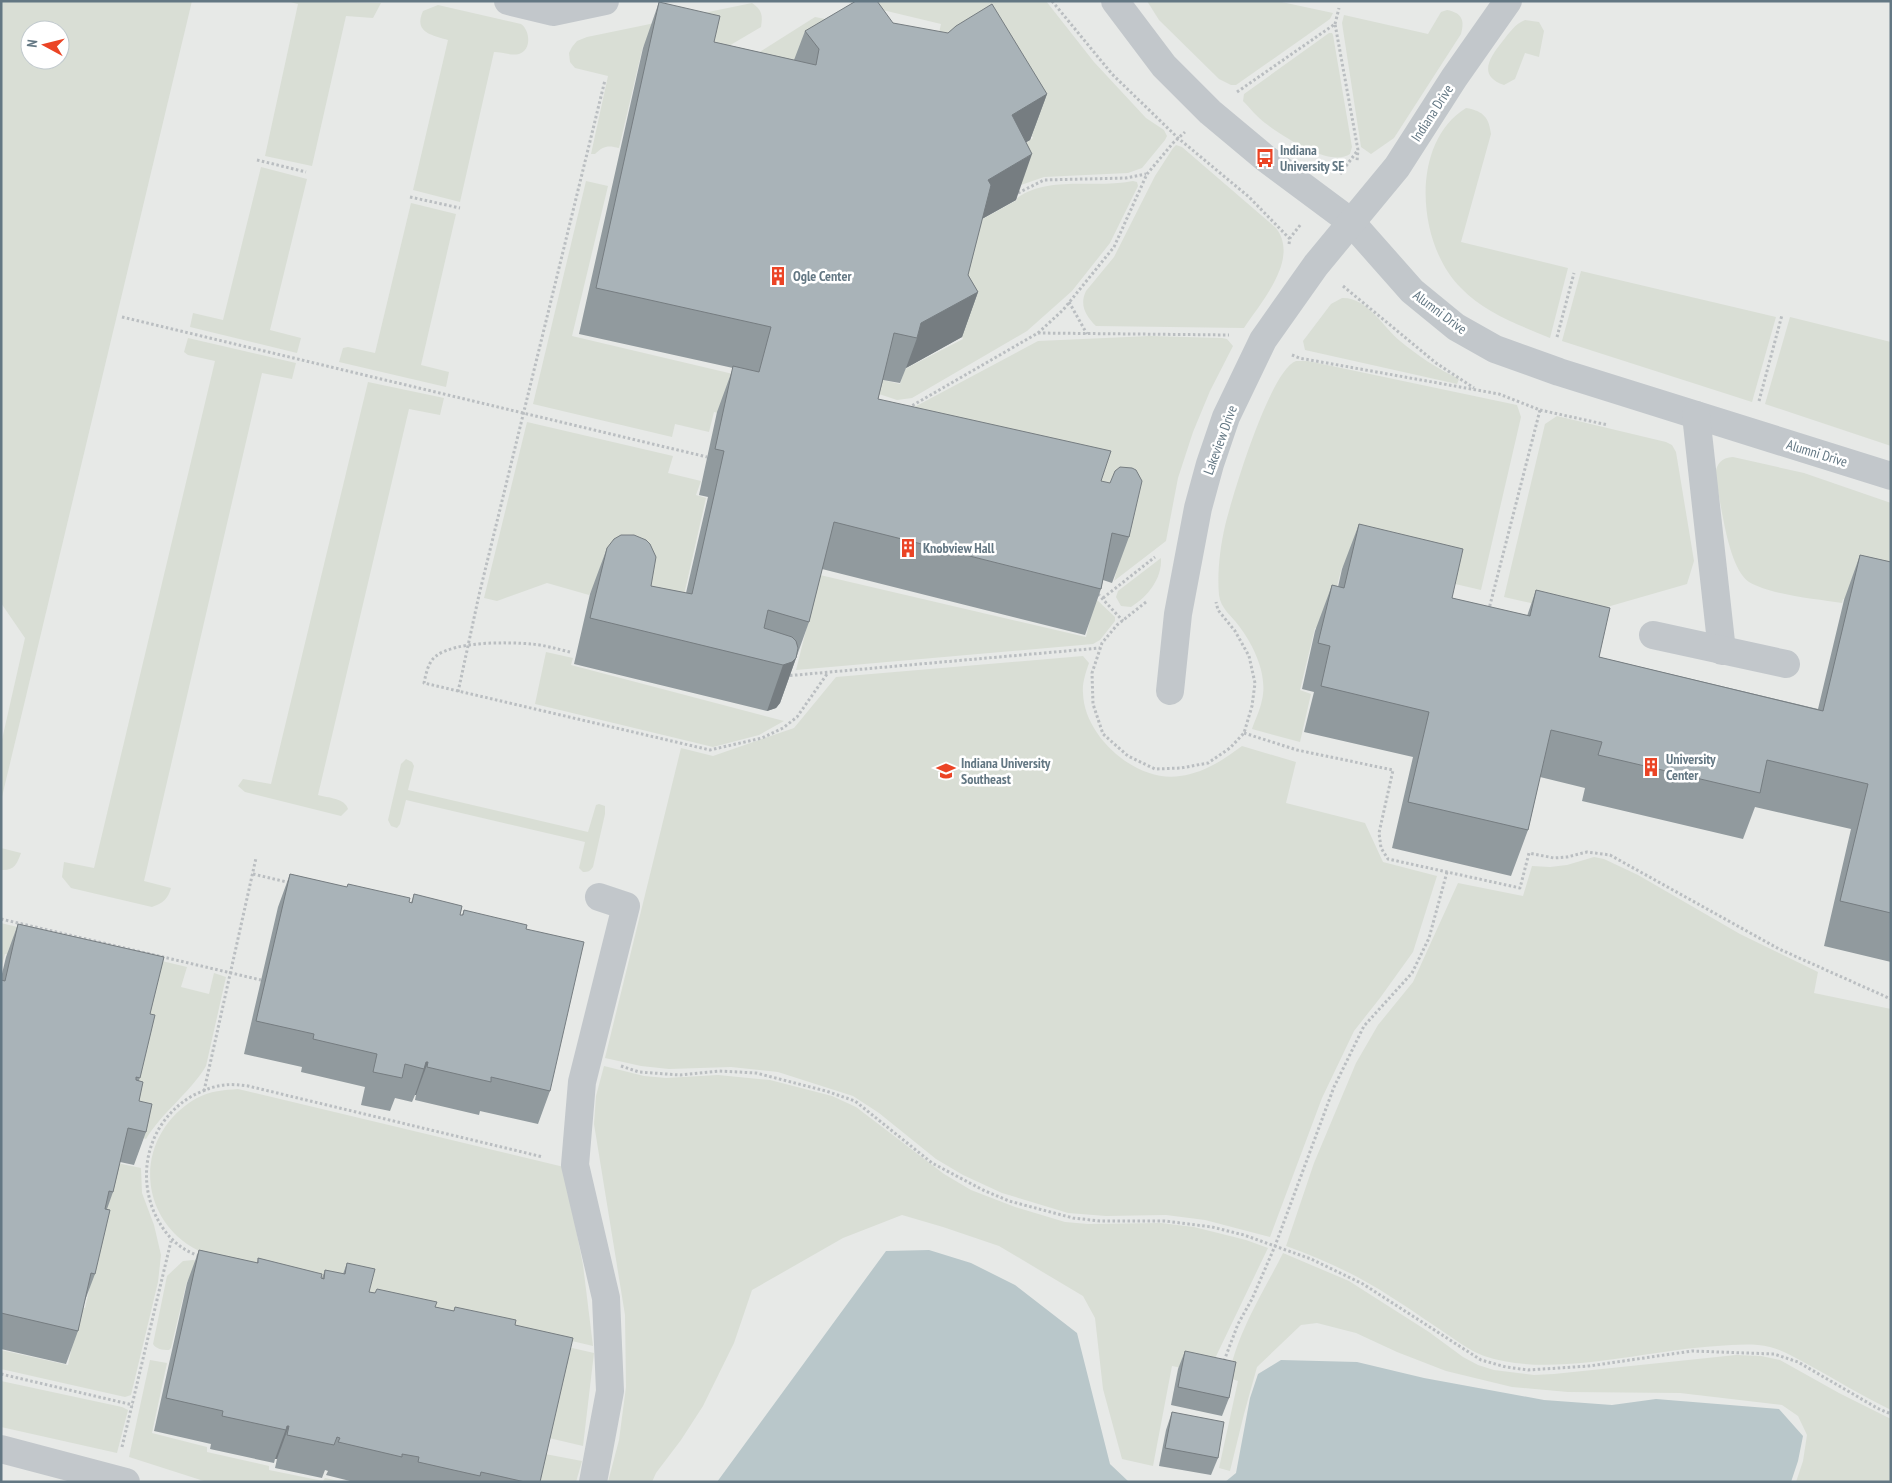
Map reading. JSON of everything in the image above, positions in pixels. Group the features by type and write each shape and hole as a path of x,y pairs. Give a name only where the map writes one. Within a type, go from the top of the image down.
{"street":[{"path":"512,2 553,12 606,1"},
{"name":"Alumni Drive","path":"1115,1 1164,66 1210,112 1264,158 1351,222 1412,291 1456,327 1495,349 1558,372 1891,476"},
{"name":"Indiana Drive","path":"1351,222 1397,166 1454,78 1508,1"},
{"name":"Lakeview Drive","path":"1170,691 1178,614 1198,508 1210,464 1226,418 1263,340 1316,265 1351,222"},
{"path":"1696,415 1722,651"},
{"path":"1653,635 1786,664"},
{"path":"593,1482 610,1391 606,1298 575,1165 582,1082 626,906 599,897"},
{"path":"1,1449 120,1480"}],"path":[{"path":"1052,1 1112,74 1178,138 1249,196 1316,265 1436,363 1477,389"},
{"path":"1339,8 1335,24 1358,150 1357,168"},
{"path":"904,410 1038,334 1063,310 1114,247 1147,174 1178,138 1210,112 1335,24"},
{"path":"458,692 479,595 605,80"},
{"path":"257,160 306,172"},
{"path":"1018,193 1044,180 1126,178 1147,174"},
{"path":"410,197 460,208"},
{"path":"1345,287 1346,278"},
{"path":"1069,302 1087,334"},
{"path":"1745,431 1760,397 1782,315"},
{"path":"122,317 707,457"},
{"path":"1038,334 1229,335 1263,340 1298,358 1477,389 1499,394 1540,410 1487,616"},
{"path":"1103,598 1160,553"},
{"path":"1098,594 1123,621"},
{"path":"570,652 533,644 469,646 446,650 435,656 427,669 424,684 710,750 762,738 783,728 797,717 827,674"},
{"path":"778,675 788,677 827,674 1100,648"},
{"path":"1244,733 1297,750 1392,770 1379,833 1381,848 1388,859 1520,888 1529,853 1554,858 1587,852 1610,855 1779,949 1891,999"},
{"path":"204,1091 256,858"},
{"path":"1222,1366 1238,1324 1252,1299 1275,1246 1334,1087 1364,1026 1412,973 1429,938 1447,872"},
{"path":"252,874 300,886"},
{"path":"1,919 261,980"},
{"path":"85,949 87,939"},
{"path":"588,1057 639,1072 680,1075 719,1071 756,1073 826,1091 855,1101 932,1163 983,1190 1009,1201 1073,1218 1100,1221 1165,1221 1212,1227 1244,1235 1311,1259 1363,1284 1481,1360 1506,1368 1528,1370 1588,1366 1692,1352 1774,1354 1798,1362 1877,1408 1891,1414"},
{"path":"200,1257 187,1252 171,1241 156,1217 146,1185 147,1161 153,1138 160,1126 173,1111 186,1100 204,1091 224,1085 248,1086 575,1165"},
{"path":"120,1480 133,1405 171,1241"},
{"path":"1,1374 133,1405"}],"shaded area":[{"name":"Indiana University Southeast","path":"1,1 1891,1 1891,1482 1,1482"},
{"path":"1,1 192,1 1,801 1,744 25,638 1,603"},
{"path":"286,1 381,3 373,18 346,16 312,166 265,156 298,4"},
{"path":"845,1 1046,1 1094,62 1146,118 1164,130 1167,136 1142,168 1128,173 1044,177 1012,188 999,162 1033,138 980,44 934,55 941,24"},
{"path":"1147,1 1277,1 1333,13 1330,19 1236,85 1231,85 1219,79 1159,20"},
{"path":"752,3 761,13 761,27 705,60 643,46 619,148 606,147 595,154 591,154 608,76 575,68 570,62 569,53 577,41 587,37"},
{"path":"438,5 521,24 528,35 528,44 523,52 519,54 494,52 460,202 413,190 448,40 426,32 421,24 421,18 423,11"},
{"path":"1447,10 1456,13 1461,18 1463,25 1461,34 1394,138 1371,154 1361,147 1342,23 1344,15 1428,34 1441,12"},
{"path":"815,17 851,24 786,77 731,70"},
{"path":"1525,20 1539,22 1544,31 1539,57 1525,53 1515,79 1504,85 1491,77 1488,66 1493,54 1510,32"},
{"path":"1329,33 1333,35 1352,147 1350,154 1341,157 1319,154 1294,142 1265,123 1243,101 1244,94"},
{"path":"1466,108 1477,111 1484,116 1489,124 1491,134 1461,242 1568,268 1550,338 1503,318 1470,297 1446,269 1435,247 1428,221 1426,195 1428,169 1435,145 1448,124"},
{"path":"1176,145 1182,147 1276,228 1282,240 1284,253 1275,280 1244,328 1096,326 1089,318 1083,306 1086,291 1114,257 1155,176"},
{"path":"261,167 307,179 270,330 301,338 297,353 190,327 193,313 223,320"},
{"path":"586,181 608,186 572,336 733,374 723,414 714,412 709,432 675,424 672,437 533,404"},
{"path":"1137,182 1138,186 1110,243 1072,291 1027,331 912,398 897,400 879,394 878,379 900,384 905,369 963,339 954,320 972,225 1030,191 1044,187"},
{"path":"411,203 456,214 421,365 449,372 446,387 339,362 343,348 348,347 375,353"},
{"path":"1581,271 1776,317 1752,402 1562,341"},
{"path":"1342,298 1351,299 1367,307 1407,347 1436,367 1459,379 1457,384 1305,350 1303,341 1331,304"},
{"path":"1790,317 1891,342 1891,446 1765,404"},
{"path":"1150,336 1222,338 1227,339 1233,346 1210,391 1193,432 1178,478 1166,541 1114,581 1128,527 905,412 1038,341"},
{"path":"188,338 296,363 292,379 262,373 144,881 171,888 164,900 152,907 71,888 62,877 64,862 94,868 215,361 188,355 184,352"},
{"path":"1296,361 1308,361 1517,405 1521,417 1481,590 1451,583 1448,591 1342,567 1325,631 1315,628 1300,690 1311,694 1300,742 1252,729 1262,700 1263,681 1261,671 1250,642 1222,604 1218,587 1219,560 1223,534 1253,436 1275,387 1286,369"},
{"path":"368,382 444,398 440,415 409,409 318,795 336,799 346,805 348,809 341,816 245,792 238,786 243,779 271,784"},
{"path":"1557,416 1672,445 1676,452 1694,561 1687,584 1607,607 1603,619 1504,597 1545,424"},
{"path":"527,422 673,456 668,473 701,481 696,495 706,498 674,639 595,584 589,595 547,583 497,601 484,598"},
{"path":"1733,457 1804,473 1891,503 1891,610 1843,599 1842,603 1794,596 1769,590 1749,582 1741,574 1730,548 1715,475 1720,462"},
{"path":"1161,558 1161,566 1156,580 1143,598 1131,607 1121,606 1116,597 1118,591"},
{"path":"820,575 1086,637 1095,598 1115,617 1115,621 1100,640 1093,644 796,670"},
{"path":"546,652 573,658 571,665 784,721 759,735 713,747 535,704"},
{"path":"1083,656 1089,663 1083,693 1086,709 1093,726 1116,754 1131,764 1147,772 1164,776 1180,776 1205,769 1242,746 1296,762 1286,803 1365,823 1383,862 1437,876 1413,952 1354,1031 1322,1098 1270,1237 1205,1220 1166,1215 1106,1216 1068,1213 1002,1193 963,1175 936,1159 879,1113 853,1096 778,1072 731,1067 669,1069 641,1066 605,1058 681,748 713,756 794,728 836,677"},
{"path":"406,759 412,762 414,766 408,790 588,832 596,805 605,806 605,814 593,867 585,872 579,868 585,842 406,800 400,824 397,828 391,826 388,820 401,764"},
{"path":"1,848 21,853 12,868 1,870"},
{"path":"1594,857 1604,859 1638,875 1740,934 1818,972 1814,993 1891,1009 1891,1410 1789,1354 1764,1346 1737,1345 1689,1349 1569,1364 1539,1365 1511,1362 1484,1356 1465,1346 1366,1282 1326,1262 1286,1246 1314,1163 1356,1063 1378,1025 1413,982 1458,883 1523,896 1532,866 1550,867 1567,865"},
{"path":"1,923 79,942 75,968 5,954 1,969"},
{"path":"95,945 187,967 181,987 209,994 214,973 226,977 206,1066 200,1076 160,1120 146,1139 128,1133"},
{"path":"604,1066 644,1076 666,1078 718,1075 770,1080 832,1096 856,1107 944,1174 971,1190 1015,1207 1065,1222 1088,1224 1161,1223 1194,1227 1246,1240 1268,1248 1208,1373 1172,1366 1153,1466 1122,1459 1103,1389 1095,1318 1083,1296 999,1246 902,1215 843,1238 752,1290 734,1343 703,1406 681,1440 656,1473 652,1482 608,1482 619,1440 626,1387 625,1315 594,1124 596,1096"},
{"path":"238,1089 564,1167 583,1265 593,1346 215,1256 197,1250 187,1244 170,1228 158,1209 151,1189 150,1168 155,1148 164,1129 178,1112 197,1098 212,1092"},
{"path":"117,1163 141,1168 142,1193 154,1225 161,1255 158,1282 131,1395 125,1397 1,1369 1,1350 68,1365 80,1308 85,1308 100,1242 95,1241"},
{"path":"929,1250 971,1263 1015,1285 1077,1333 1110,1464 1129,1482 717,1482 886,1251"},
{"path":"1283,1253 1349,1281 1429,1332 1463,1357 1478,1365 1494,1370 1534,1375 1554,1374 1736,1355 1761,1356 1780,1360 1891,1419 1891,1482 1796,1482 1803,1461 1807,1435 1798,1416 1782,1405 1680,1393 1568,1392 1512,1387 1446,1371 1397,1352 1356,1333 1317,1323 1301,1325 1257,1367 1230,1471 1219,1468 1238,1381 1229,1378 1232,1362 1251,1314"},
{"path":"193,1260 324,1289 245,1294 187,1281 171,1348 169,1350 160,1349 153,1344 167,1276 183,1261"},
{"path":"490,1329 594,1353 583,1446 549,1438"},
{"path":"150,1360 167,1363 152,1433 207,1447 207,1452 269,1466 269,1470 323,1481 325,1478 343,1482 207,1482 129,1457"},
{"path":"1281,1360 1357,1362 1424,1378 1544,1400 1612,1405 1656,1399 1779,1409 1803,1436 1791,1482 1225,1482 1236,1473 1250,1398 1258,1374"},
{"path":"1,1381 122,1407 128,1410 117,1453 1,1427"},
{"path":"545,1454 582,1461 576,1482 538,1482"}],"building":[{"path":"856,1 877,1 893,23 948,33 992,4 1047,94 1012,115 1032,154 988,180 991,185 968,275 978,292 921,323 917,338 894,333 878,399 1111,451 1101,481 1110,483 1115,471 1120,467 1136,470 1142,481 1129,537 1112,533 1101,589 834,522 809,622 768,610 764,628 792,637 796,641 798,648 796,658 792,662 783,665 590,618 607,548 614,539 621,535 634,535 646,540 650,544 656,557 651,586 692,594 724,451 715,449 733,366 759,372 771,327 596,288 659,2 720,16 714,42 816,65 819,49 805,31"},
{"name":"University Center","path":"1359,524 1463,549 1452,598 1530,616 1536,590 1610,608 1599,657 1823,711 1860,555 1891,562 1891,913 1840,901 1868,784 1767,760 1760,793 1598,755 1602,742 1551,730 1528,830 1408,802 1429,712 1321,686 1330,646 1318,643 1332,585 1344,588"},
{"path":"290,874 347,887 348,884 410,898 409,902 412,903 414,894 462,906 460,915 463,915 464,910 527,925 526,929 584,942 550,1091 491,1077 491,1082 427,1067 428,1062 426,1062 424,1069 405,1064 402,1078 373,1072 377,1054 313,1039 314,1034 256,1021"},
{"path":"18,924 164,957 150,1014 155,1015 140,1078 136,1077 136,1080 143,1082 139,1101 152,1104 146,1132 128,1128 113,1192 109,1191 105,1209 110,1210 95,1274 91,1273 78,1331 1,1313 1,980 5,981"},
{"path":"199,1250 258,1263 258,1258 322,1274 321,1278 324,1279 325,1270 345,1274 347,1263 375,1269 369,1292 375,1293 377,1289 437,1302 435,1307 454,1311 455,1307 516,1320 515,1325 573,1338 540,1482 525,1482 481,1472 480,1476 418,1462 419,1457 402,1454 402,1457 338,1442 340,1438 337,1437 334,1445 287,1435 289,1426 287,1426 286,1430 222,1416 223,1411 166,1398"},
{"path":"1185,1351 1236,1362 1229,1398 1178,1387"},
{"path":"1172,1412 1224,1422 1218,1458 1165,1448"}],"place":[{"name":"Indiana University SE","path":"1265,158"},
{"name":"Ogle Center","path":"778,276"},
{"name":"Knobview Hall","path":"908,548"},
{"name":"University Center","path":"1651,767"},
{"name":"Indiana University Southeast","path":"946,771"}]}
